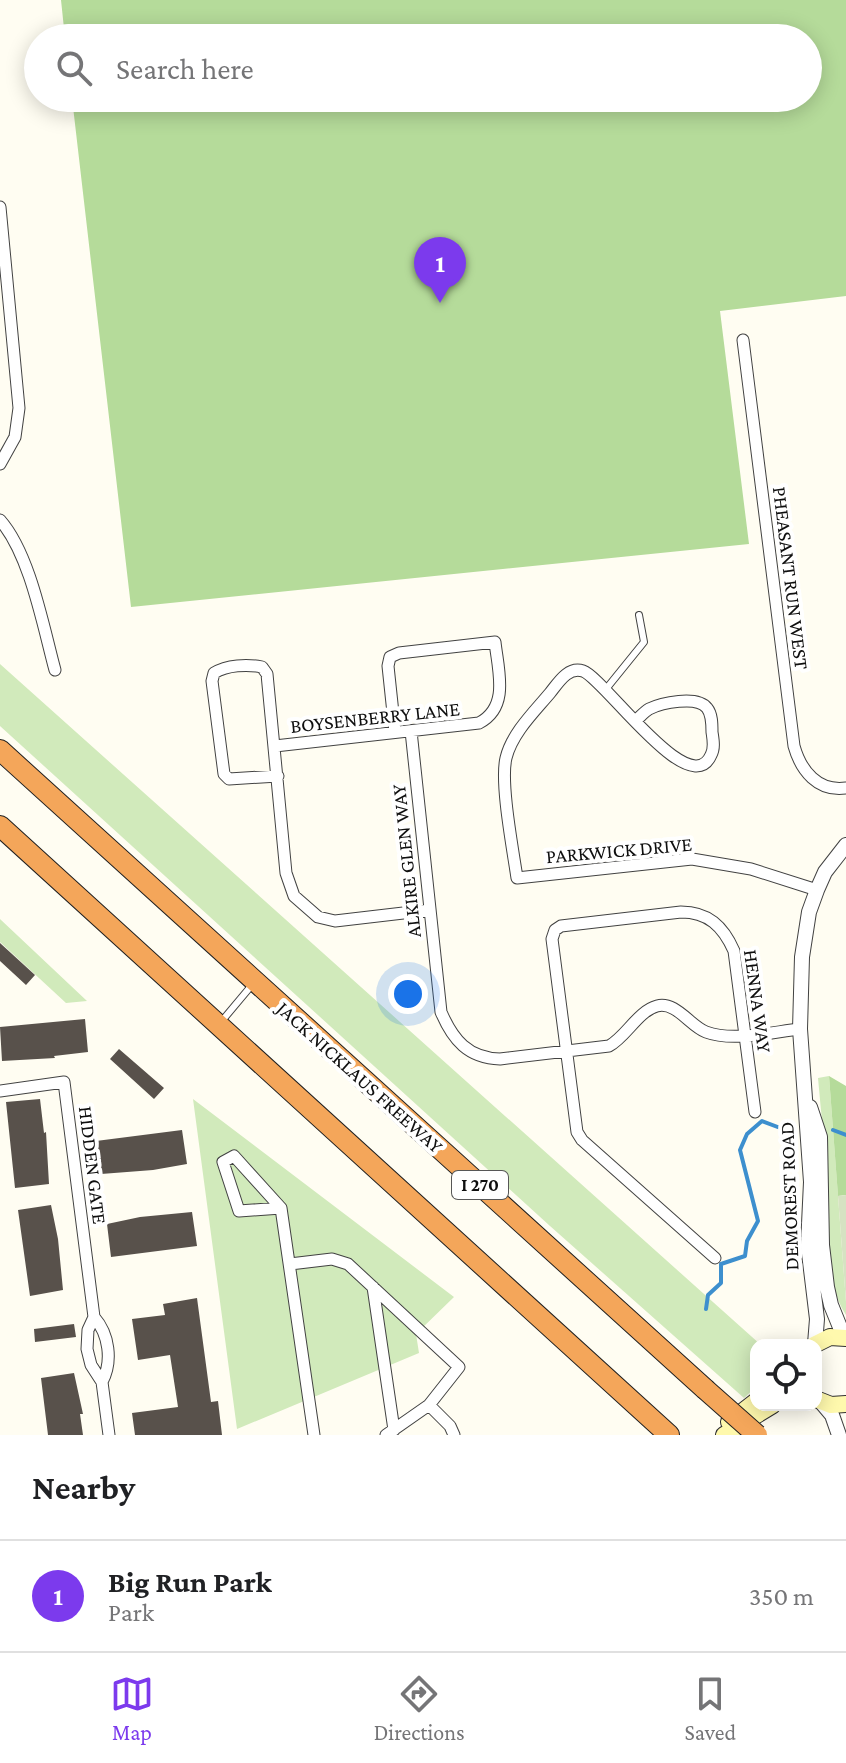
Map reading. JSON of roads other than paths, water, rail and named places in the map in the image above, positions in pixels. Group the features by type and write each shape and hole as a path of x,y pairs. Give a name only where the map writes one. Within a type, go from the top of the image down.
{"highway":[{"name":"JACK NICKLAUS FREEWAY","path":"0,750 757,1435"},
{"name":"I 270","path":"0,826 669,1435"}],"main road":[{"path":"822,1340 845,1337"},
{"path":"822,1401 835,1406 846,1404"},
{"path":"717,1435 750,1406"},
{"path":"724,1435 763,1411"}],"street":[{"path":"0,207 19,408 15,437 0,464"},
{"name":"PHEASANT RUN WEST","path":"743,340 794,746 801,766 814,780 833,788 846,788"},
{"path":"0,520 14,538 23,559 55,670"},
{"name":"BOYSENBERRY LANE","path":"275,746 479,723 488,719 501,694 495,642 399,653 390,657 388,666 395,732"},
{"path":"278,776 239,780 229,779 224,774 212,681 214,673 221,669 253,665 262,667 267,674 278,776 286,873 294,896 318,917 335,921 429,910"},
{"name":"PARKWICK DRIVE","path":"606,689 581,670 564,676 523,725 506,758 506,794 517,878 692,859 751,869 817,890"},
{"path":"606,689 635,721 663,750 698,766 713,753 711,717 707,708 700,703 668,704 650,709 635,721"},
{"name":"ALKIRE GLEN WAY","path":"411,731 441,1012 459,1044 485,1059 566,1053 609,1046 656,1006 671,1008 708,1033 745,1034 800,1029"},
{"name":"DEMOREST ROAD","path":"815,1339 818,1325 808,1245 811,1182 800,1029 802,957 809,912 817,890 825,872 846,845"},
{"name":"HENNA WAY","path":"566,1053 552,939 555,930 561,926 699,912 721,928 734,951 755,1112"},
{"path":"566,1053 577,1132 582,1140 715,1258"},
{"name":"HIDDEN GATE","path":"0,1091 64,1082 94,1317 102,1328 108,1348 108,1368 102,1382"},
{"name":"DEMOREST ROAD","path":"806,1095 820,1137 822,1245 827,1287 845,1337"},
{"path":"281,1208 239,1211 223,1162 234,1156 281,1208 314,1435"},
{"path":"290,1264 332,1259 348,1264 373,1287 459,1367 429,1405 390,1432 373,1287"},
{"name":"HIDDEN GATE","path":"94,1317 88,1330 87,1349 91,1365 102,1382 109,1435"},
{"path":"822,1403 832,1415 839,1435"},
{"path":"429,1405 450,1426 454,1435"}],"lane":[{"path":"606,689 644,642 639,615"},
{"path":"219,1025 255,981"}],"waterway":[{"path":"706,1309 708,1295 721,1283 721,1264 745,1256 747,1241 758,1221 740,1150 747,1134 762,1121 783,1129"},
{"path":"833,1130 846,1135"}],"place":[{"name":"Big Run Park","path":"440,303"}]}
